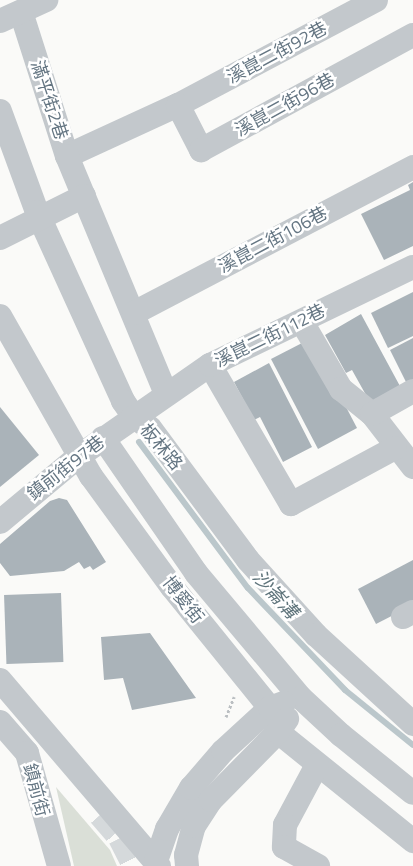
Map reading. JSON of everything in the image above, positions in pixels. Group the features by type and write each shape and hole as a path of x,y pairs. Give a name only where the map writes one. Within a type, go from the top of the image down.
{"street":[{"path":"10,17 46,0"},
{"name":"溪崑二街92巷","path":"178,105 376,0"},
{"name":"滿平街2巷","path":"10,17 67,156 178,105"},
{"name":"溪崑二街96巷","path":"178,105 201,150 413,35"},
{"name":"板林路","path":"0,111 40,219 123,401 134,417 150,428 248,560 310,628 413,724"},
{"path":"67,156 134,313 166,394"},
{"name":"溪崑二街106巷","path":"134,313 413,167"},
{"path":"0,238 84,196"},
{"name":"溪崑二街112巷","path":"134,417 210,365 413,267"},
{"name":"博愛街","path":"0,316 79,456 172,587 270,708 278,732"},
{"path":"302,322 341,389 372,414 395,448 413,467"},
{"path":"210,365 291,504 395,448"},
{"path":"372,414 413,391"},
{"name":"鎮前街97巷","path":"0,522 79,456 134,417"},
{"name":"博愛街","path":"103,438 196,573 301,698 341,735 413,793"},
{"path":"0,680 158,863"},
{"path":"158,863 167,829 191,788 223,751 270,708 301,698"},
{"path":"186,866 186,855 194,826 211,800 278,732 301,698"},
{"name":"鎮前街","path":"0,722 27,753 59,866"},
{"path":"278,732 413,841"},
{"path":"317,765 285,825 284,846 318,866"}],"shaded area":[{"path":"56,787 110,850 117,866 74,866"}],"building":[{"path":"413,182 413,246 384,260 361,214 410,190 408,185"},
{"path":"413,292 413,336 388,348 371,313"},
{"path":"361,314 401,388 371,404 352,370 346,373 325,335"},
{"path":"413,338 413,381 407,384 390,350"},
{"path":"304,342 334,384 357,428 318,449 271,359"},
{"path":"269,363 312,447 283,462 260,417 254,420 234,382"},
{"path":"0,407 39,455 0,487"},
{"path":"59,498 67,500 106,562 93,570 90,566 84,569 79,562 64,571 10,576 0,563 0,544 50,501"},
{"path":"413,560 413,605 376,624 358,589"},
{"path":"61,593 63,662 6,664 4,595"},
{"path":"150,633 196,698 132,710 123,678 104,680 101,637"}],"waterway":[{"name":"沙崙溝","path":"139,442 248,588 345,690 413,745"}],"tunnel":[{"path":"100,815 120,838 134,866"}]}
